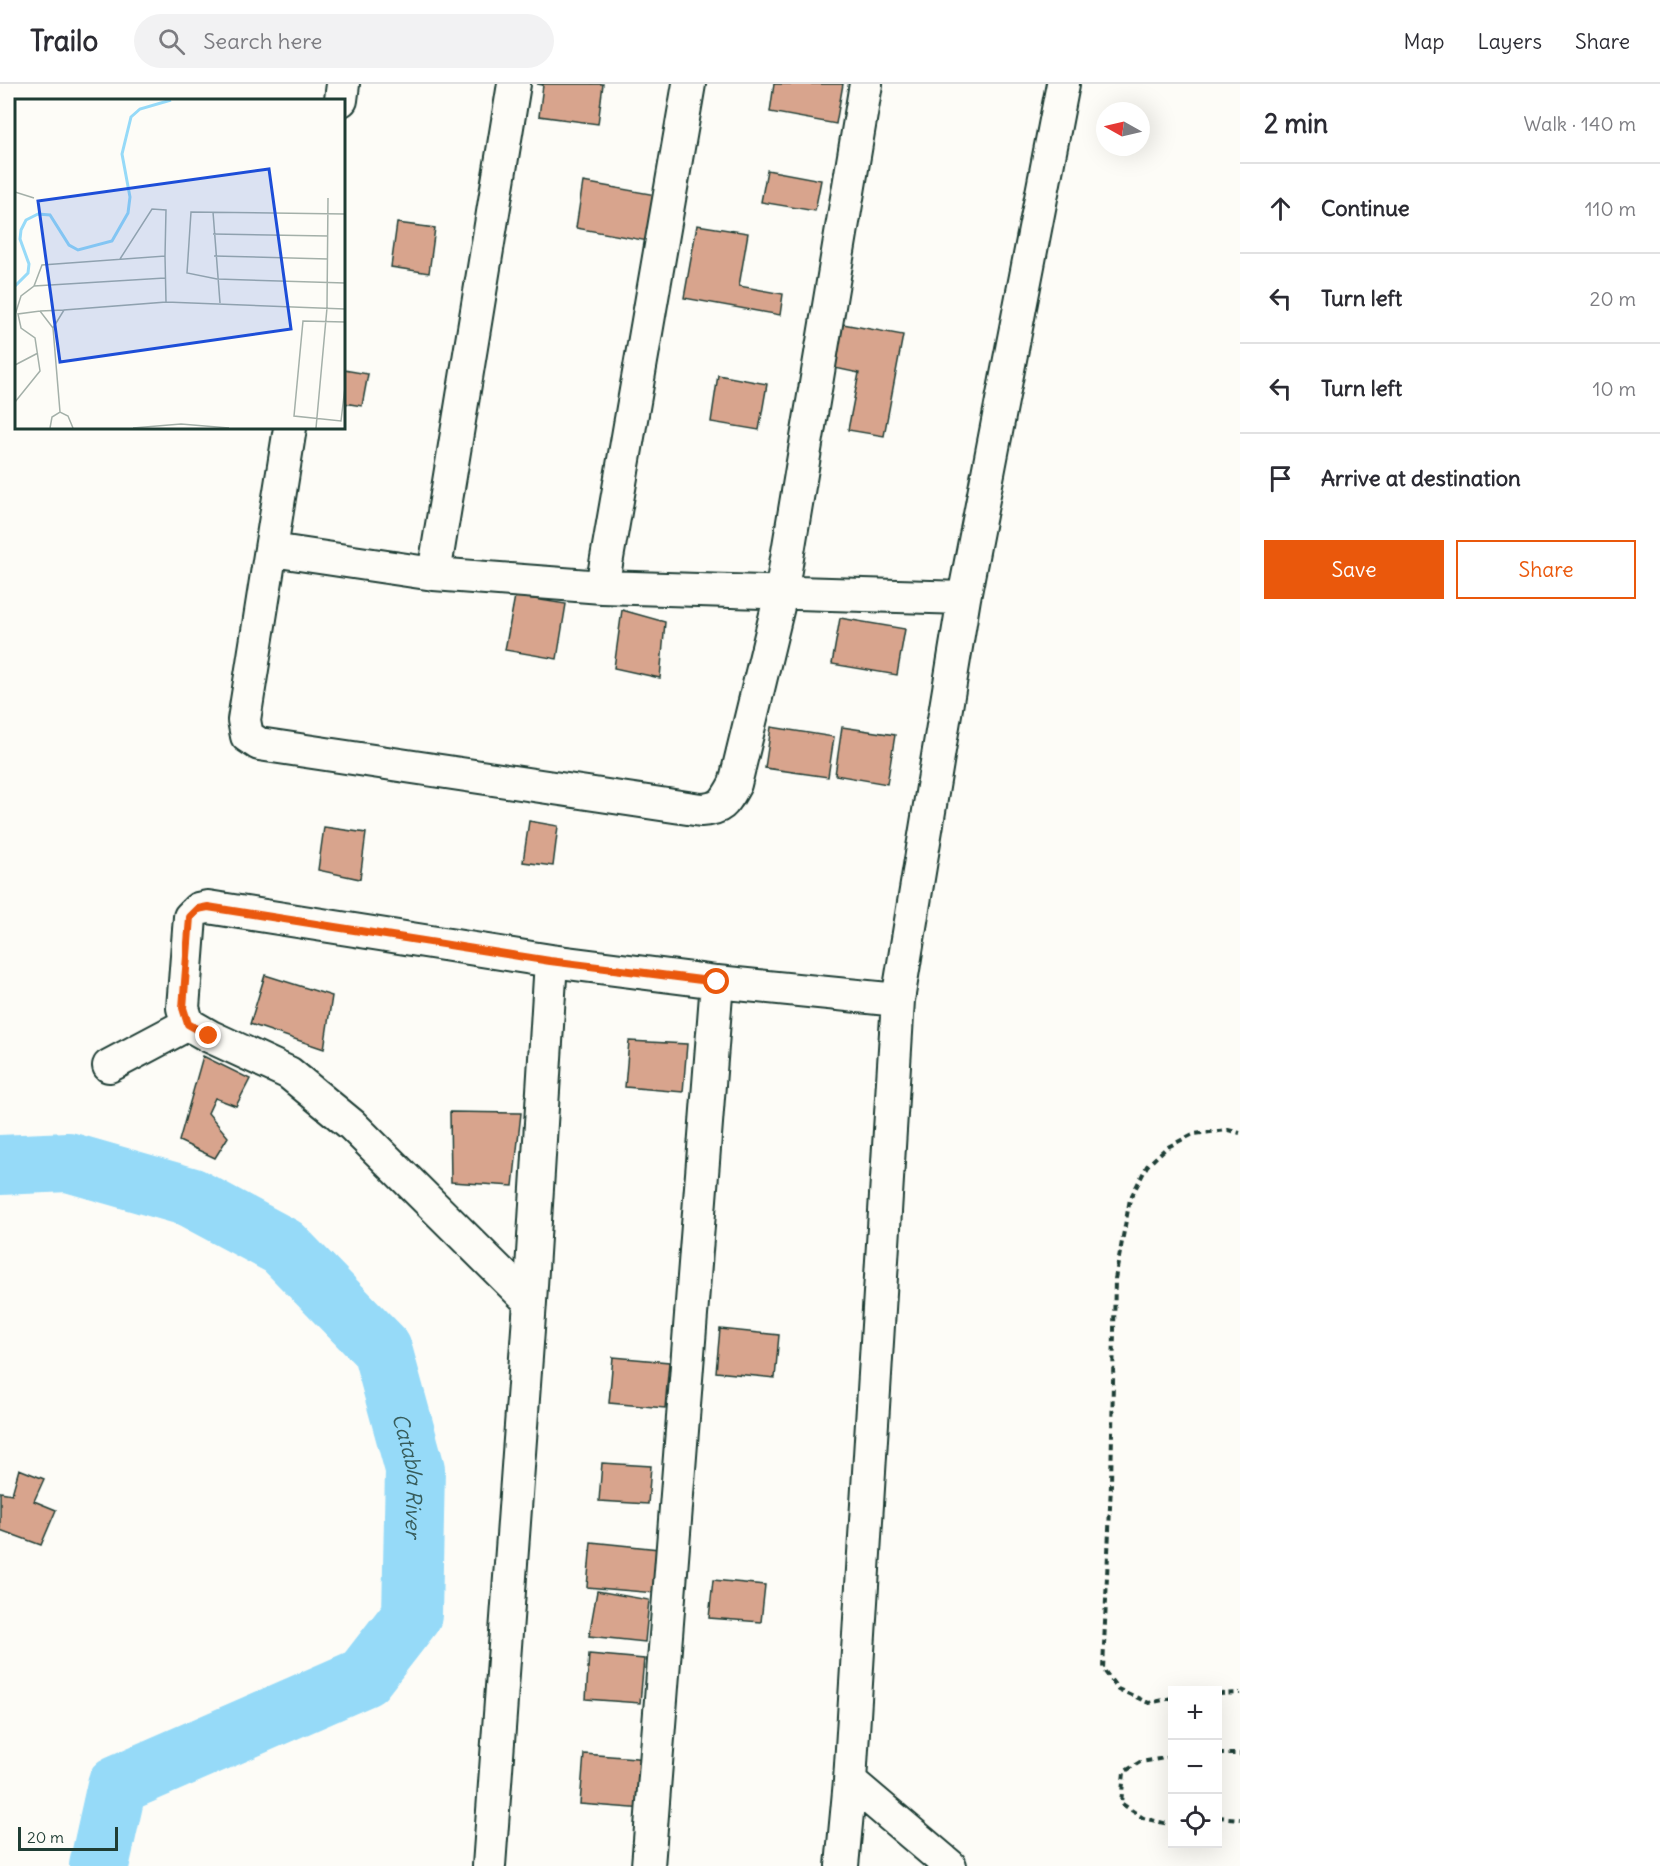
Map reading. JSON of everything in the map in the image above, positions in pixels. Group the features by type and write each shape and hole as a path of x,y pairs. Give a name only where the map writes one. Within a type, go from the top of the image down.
{"street":[{"path":"341,99 343,84"},
{"path":"434,574 514,84"},
{"path":"602,587 689,84"},
{"path":"290,429 244,720 247,736 259,744 701,810 716,809 727,799 735,783 781,594 866,84"},
{"path":"842,1866 850,1781 898,1000 964,598 1063,84"},
{"path":"272,550 434,574 602,587 964,598"},
{"path":"530,1302 352,1125 298,1080 289,1073 188,1024 183,1008 190,917 198,909 208,907 550,961 717,982 898,1000"},
{"path":"489,1866 530,1302 550,961"},
{"path":"648,1866 717,982"},
{"path":"109,1066 188,1024"},
{"path":"850,1781 950,1866"}],"path":[{"path":"1168,1699 1149,1703 1118,1689 1103,1669 1111,1484 1115,1279 1130,1199 1147,1166 1166,1148 1193,1134 1227,1130 1240,1133"},
{"path":"1222,1694 1240,1693"},
{"path":"1222,1754 1240,1754"},
{"path":"1168,1758 1140,1762 1124,1772 1121,1803 1143,1818 1168,1824"},
{"path":"1222,1817 1240,1819"}],"building":[{"path":"537,84 603,84 598,124 539,116 543,85"},
{"path":"774,84 843,84 836,124 770,112"},
{"path":"767,170 821,180 815,211 761,202"},
{"path":"583,182 656,195 648,241 576,228"},
{"path":"397,223 435,228 429,273 391,267"},
{"path":"697,225 748,233 739,286 783,294 780,315 684,298"},
{"path":"843,324 903,335 884,436 848,430 859,373 835,368"},
{"path":"345,370 368,374 362,406 345,403"},
{"path":"718,375 767,384 759,430 711,422"},
{"path":"515,596 566,604 557,659 505,650"},
{"path":"622,610 665,622 660,678 614,668"},
{"path":"840,618 905,629 897,675 832,664"},
{"path":"771,727 834,737 828,777 765,768"},
{"path":"842,727 895,735 887,784 835,775"},
{"path":"529,821 558,826 553,866 523,862"},
{"path":"324,827 366,833 360,879 318,870"},
{"path":"265,975 332,996 324,1049 250,1024"},
{"path":"629,1041 687,1044 683,1092 625,1087"},
{"path":"203,1056 250,1079 236,1106 215,1098 208,1113 228,1137 215,1158 179,1141"},
{"path":"450,1112 521,1113 513,1186 451,1182"},
{"path":"720,1329 779,1335 775,1378 716,1372"},
{"path":"613,1357 669,1362 665,1408 609,1403"},
{"path":"602,1463 651,1466 648,1504 599,1501"},
{"path":"19,1469 44,1479 34,1501 56,1510 41,1545 0,1530 0,1492 12,1494"},
{"path":"591,1542 659,1549 655,1593 587,1587"},
{"path":"713,1580 765,1585 761,1622 709,1618"},
{"path":"597,1591 649,1600 645,1642 589,1636"},
{"path":"589,1654 644,1659 640,1703 586,1699"},
{"path":"584,1754 649,1759 645,1809 580,1804"}],"waterway":[{"name":"Catabla River","path":"0,1165 68,1162 190,1197 283,1247 382,1349 415,1469 412,1615 364,1677 117,1785 99,1866"}],"route":[{"path":"209,1036 188,1024 183,1008 190,917 198,909 208,907 550,961 717,982"}]}
